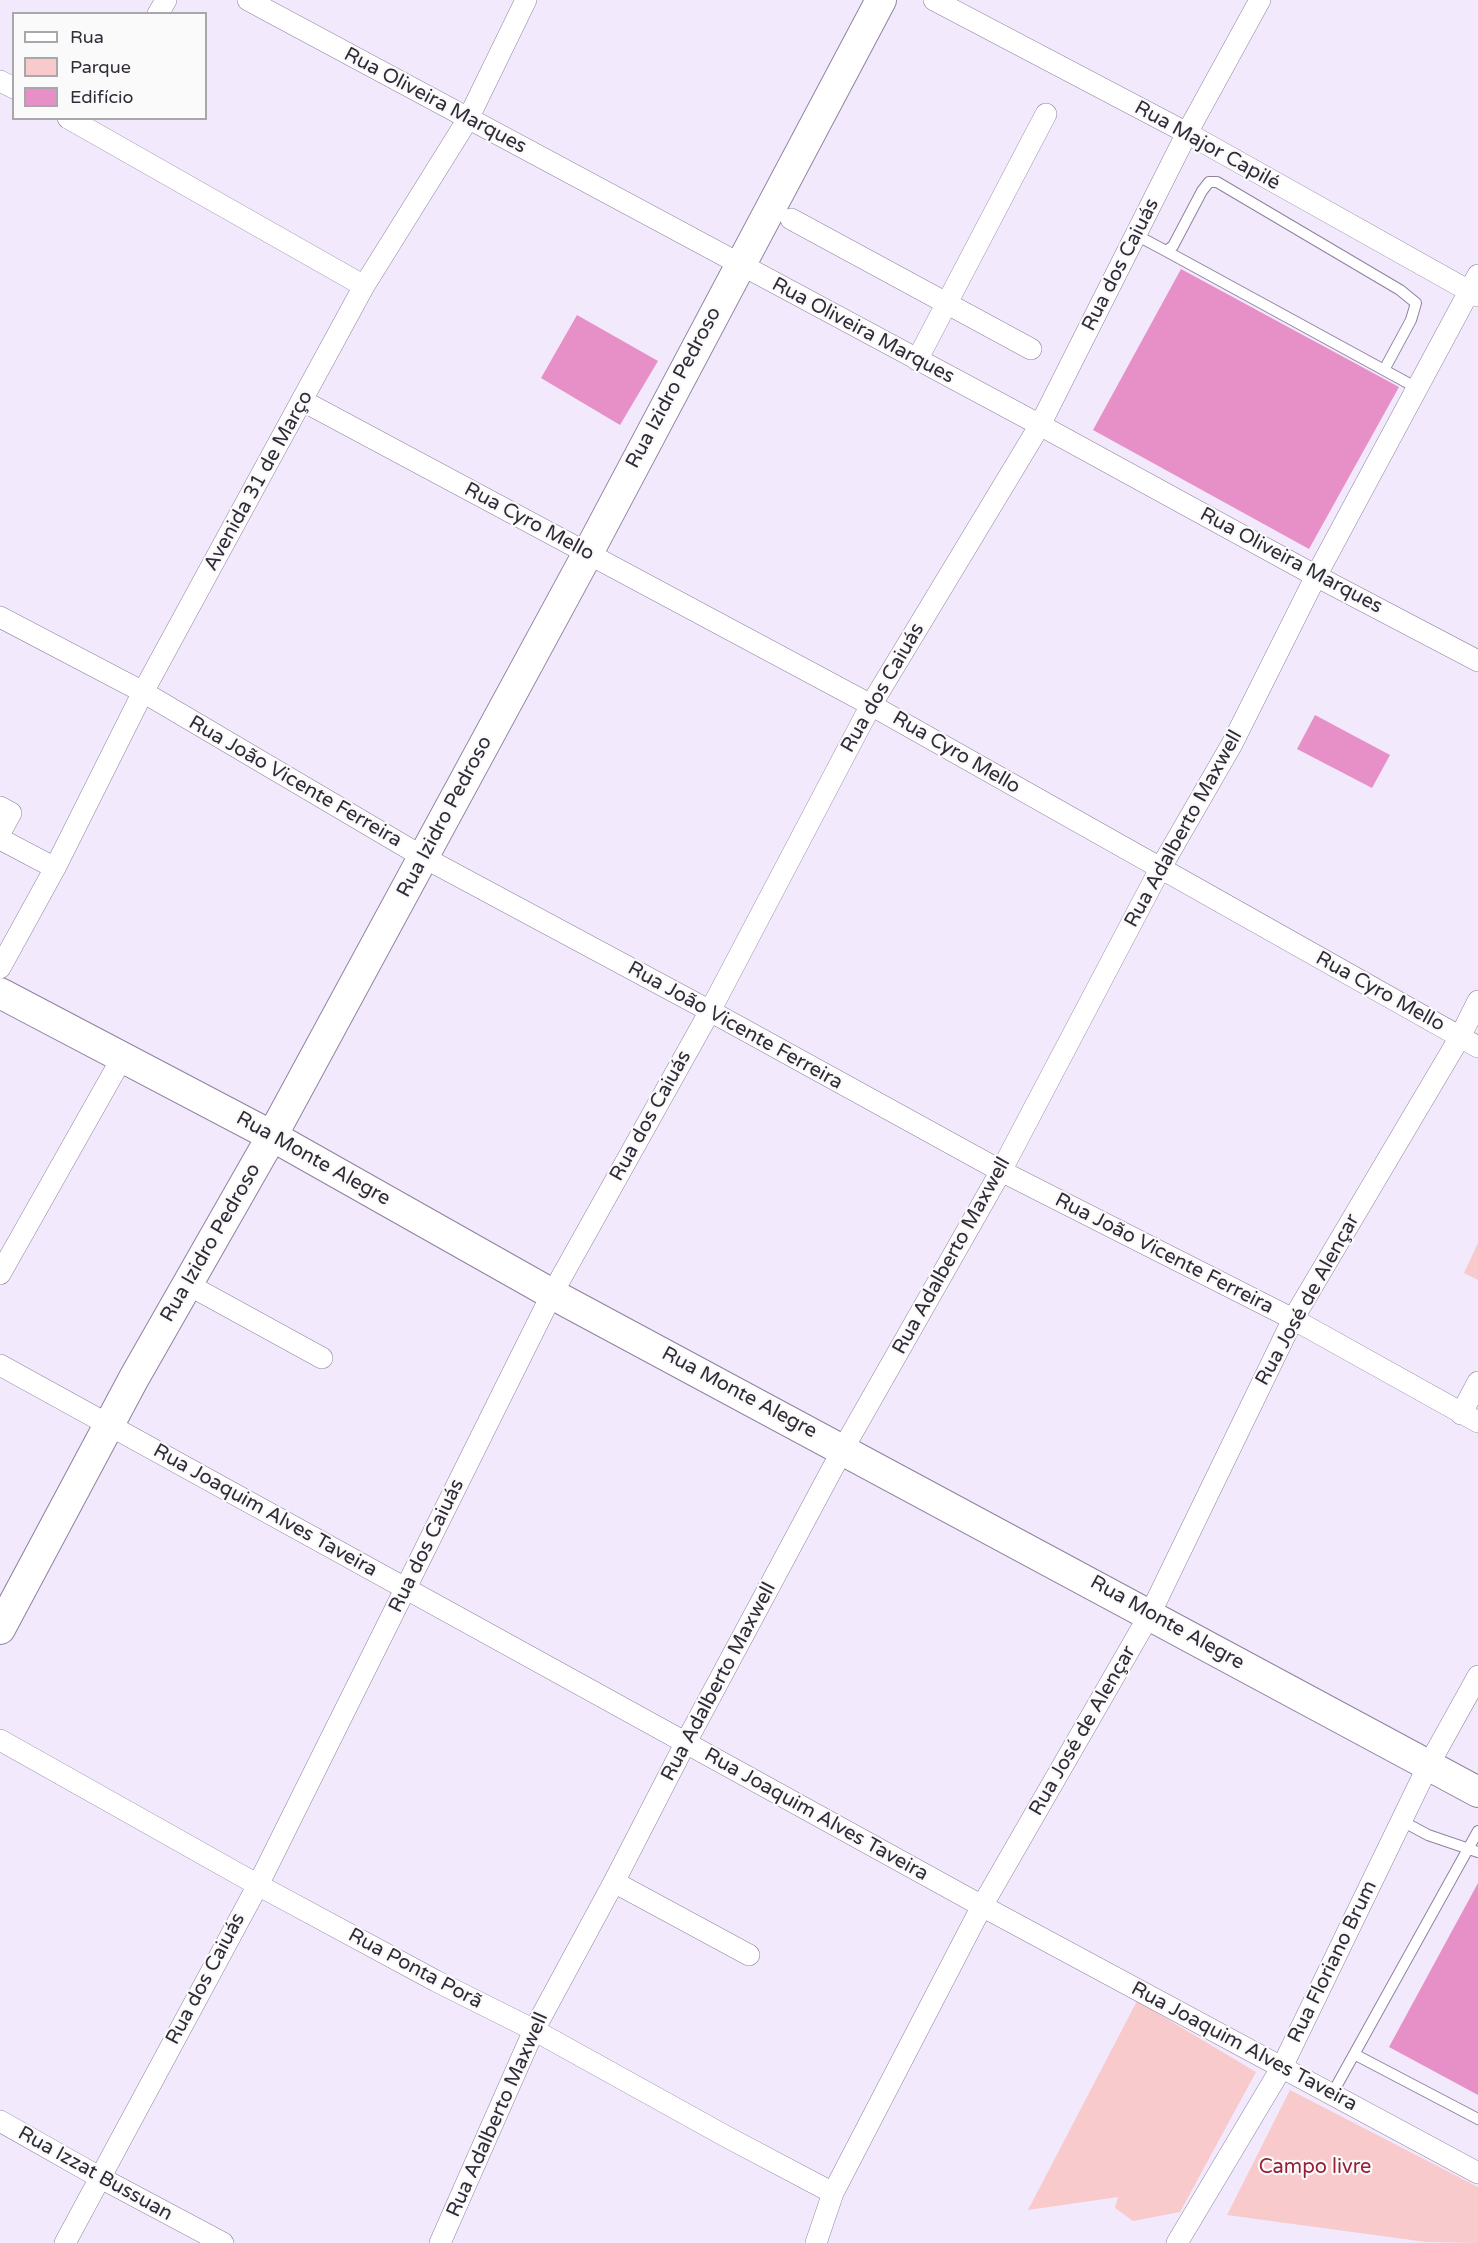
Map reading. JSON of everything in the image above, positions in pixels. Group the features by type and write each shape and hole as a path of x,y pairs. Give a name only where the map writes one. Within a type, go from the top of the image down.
{"street":[{"name":"Rua Oliveira Marques","path":"248,0 1040,425 1316,576 1478,661"},
{"name":"Avenida 31 de Março","path":"0,968 55,868 142,692 364,286 468,119 525,0"},
{"name":"Rua Izidro Pedroso","path":"0,1629 108,1426 273,1136 588,553 881,0"},
{"name":"Rua Major Capilé","path":"934,0 1475,287"},
{"name":"Rua dos Caiuás","path":"65,2243 258,1885 552,1294 710,1011 871,705 1040,425 1187,134 1260,0"},
{"path":"917,360 1046,114"},
{"path":"76,120 98,126 364,286"},
{"path":"791,219 1031,348"},
{"name":"Rua Adalberto Maxwell","path":"440,2243 534,2030 685,1744 843,1449 1001,1171 1160,869 1232,744 1316,576 1417,388 1475,287"},
{"name":"Rua Cyro Mello","path":"303,401 871,705 1469,1042"},
{"name":"Rua João Vicente Ferreira","path":"0,617 142,692 423,857 1001,1171 1293,1319 1470,1418"},
{"path":"0,807 11,813 0,832"},
{"path":"0,839 55,868"},
{"name":"Rua Monte Alegre","path":"0,993 273,1136 552,1294 1478,1792"},
{"name":"Rua José de Alençar","path":"816,2243 833,2193 982,1906 1150,1614 1293,1319 1469,1042 1478,1001"},
{"path":"0,1274 122,1058"},
{"path":"187,1284 322,1358"},
{"name":"Rua Joaquim Alves Taveira","path":"0,1365 685,1744 1478,2173"},
{"path":"1470,1418 1478,1382"},
{"name":"Rua Floriano Brum","path":"1177,2243 1282,2067 1428,1766 1478,1676"},
{"name":"Rua Ponta Porã","path":"0,1740 258,1885 436,1981 534,2030 833,2193"},
{"path":"614,1882 749,1955"},
{"name":"Rua Izzat Bussuan","path":"0,2121 223,2243"}],"lane":[{"path":"1166,251 1173,246 1202,191 1209,182 1217,182 1400,290 1416,303 1411,320 1384,370"},
{"path":"1136,235 1417,388"},
{"path":"1402,1821 1428,1835 1473,1850"},
{"path":"1332,2094 1473,1850 1478,1831"},
{"path":"1354,2054 1478,2119"}],"green space":[{"path":"1478,1243 1478,1280 1464,1273"},
{"path":"1137,2001 1256,2072 1180,2212 1133,2221 1115,2208 1118,2197 1028,2210"},
{"name":"Campo livre","path":"1290,2090 1478,2187 1478,2243 1426,2242 1227,2215"}],"building":[{"path":"1181,269 1399,387 1309,549 1093,430"},
{"path":"577,315 658,361 620,425 541,378"},
{"path":"1315,715 1390,755 1372,788 1297,749"},
{"path":"1478,1883 1478,2095 1389,2047"}]}
